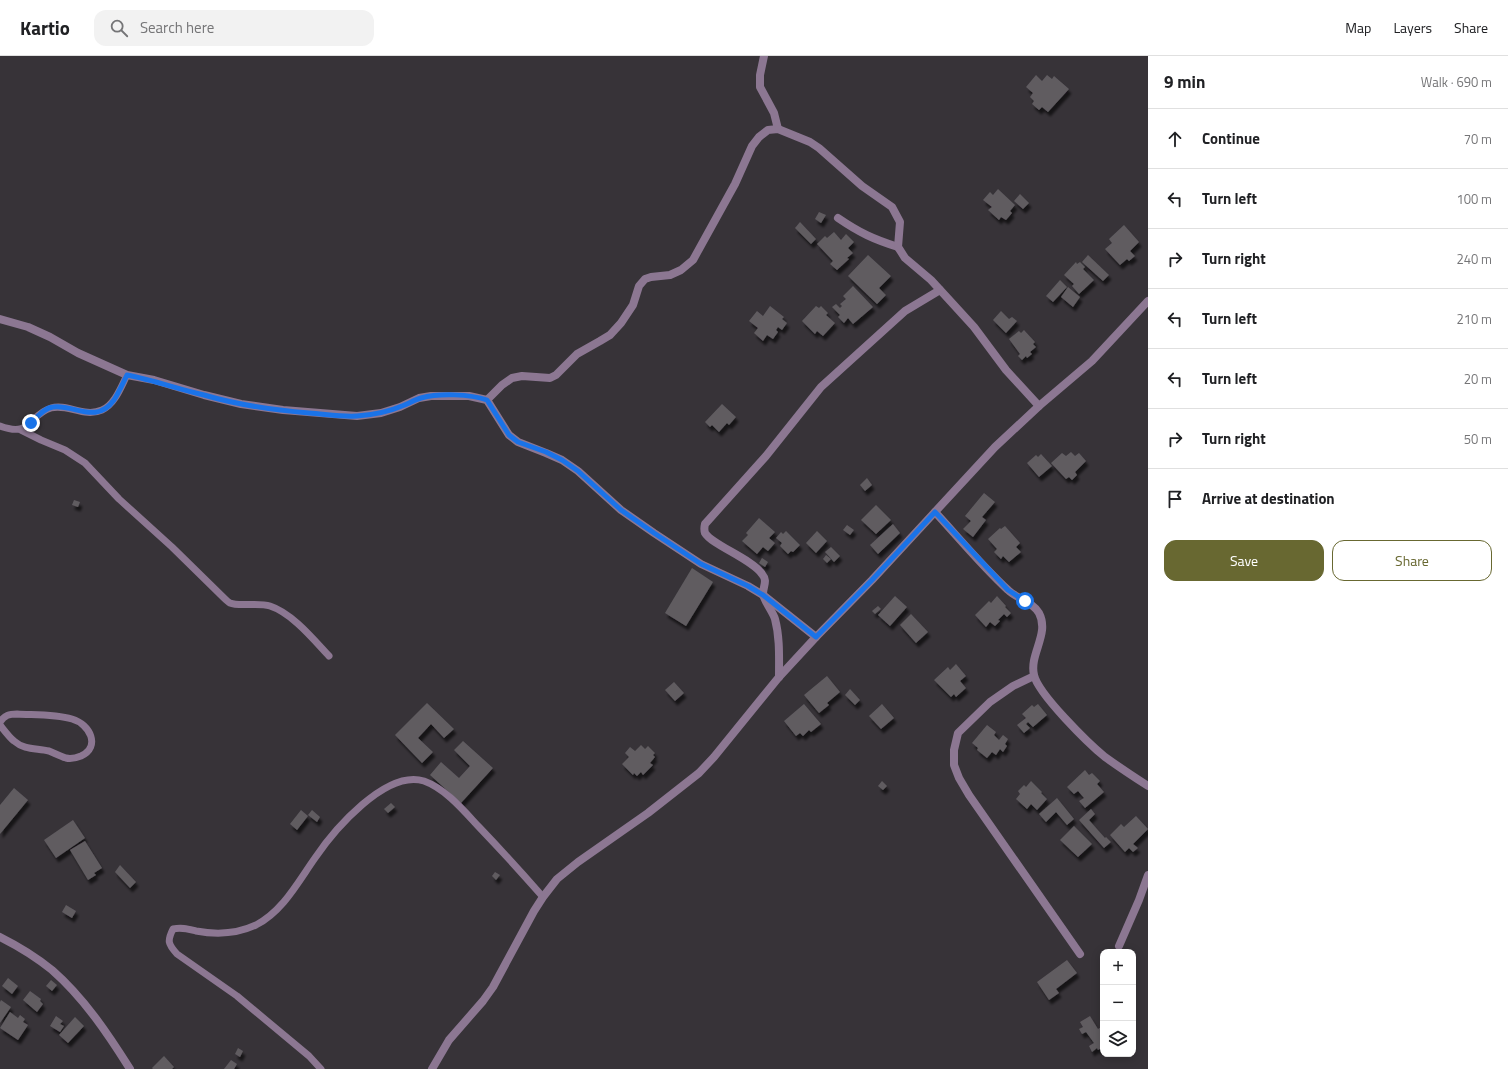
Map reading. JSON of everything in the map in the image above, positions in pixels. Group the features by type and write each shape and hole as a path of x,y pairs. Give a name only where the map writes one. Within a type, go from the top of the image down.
{"street":[{"path":"764,56 760,75 760,87 774,113 778,129"},
{"path":"487,400 502,385 512,378 527,376 550,378 556,375 577,354 610,334 621,323 633,304 639,286 644,279 670,275 681,270 693,260 735,184 752,146 759,137 768,130 778,129 799,136 819,148 862,186 892,207 900,222 898,247 905,258 940,290 974,327 1006,370 1039,406"},
{"path":"838,218 870,238 898,247"},
{"path":"779,677 778,631 774,617 763,595 766,582 762,574 733,552 710,539 704,529 705,524 766,456 821,387 905,311 940,290"},
{"path":"432,1069 449,1040 483,1001 493,987 543,897 557,879 578,862 648,813 699,773 714,757 779,677 872,580 995,447 1039,406 1092,361 1148,301"},
{"path":"0,319 28,327 50,337 78,353 127,375 154,380 204,396 241,404 330,415 357,416 380,413 400,407 419,398 431,396 469,396 487,400 509,435 518,442 546,452 562,460 578,471 621,510 654,533 701,564 748,586 763,595 816,637"},
{"path":"935,512 1008,590 1033,606 1039,613 1043,625 1041,640 1034,662 1034,676 1042,691 1064,717 1098,750 1148,786"},
{"path":"1034,676 1013,686 990,702 958,733 954,750 954,765 959,778 969,795 1080,954"},
{"path":"1119,946 1148,875"},
{"path":"0,937 23,949 52,970 73,991 104,1031 130,1069"}],"lane":[{"path":"21,430 31,423 44,410 52,407 62,407 90,413 103,409 113,400 127,375"},
{"path":"0,426 9,429 21,430 65,450 85,463 119,499 172,547 230,603 258,603 272,606 287,615 309,634 329,656"},
{"path":"9,714 73,719 86,726 92,735 91,744 87,752 81,756 66,758 48,751 21,746 13,741 0,724 4,717 9,714"},
{"path":"321,1069 309,1056 237,996 177,954 170,946 169,938 173,929 180,927 214,933 237,932 256,925 275,912 296,886 333,834 356,809 373,795 392,785 410,780 423,781 440,789 469,816 543,897"}],"building":[{"path":"1036,75 1042,81 1047,75 1052,79 1054,76 1069,89 1048,112 1042,107 1039,110 1032,104 1034,101 1030,97 1033,93 1026,87"},
{"path":"998,189 1015,205 1010,211 1012,213 1006,220 1001,217 999,220 988,210 992,207 983,200 990,192 993,195"},
{"path":"1020,194 1029,203 1023,209 1014,201"},
{"path":"819,212 826,215 821,223 815,219"},
{"path":"800,222 816,239 811,244 795,228"},
{"path":"1124,225 1139,242 1130,251 1135,256 1129,261 1127,259 1120,265 1105,249 1112,243 1109,239"},
{"path":"834,232 841,240 846,234 854,242 848,248 853,253 837,270 830,264 833,261 817,244 825,236 827,238"},
{"path":"868,255 891,276 879,288 886,295 877,304 848,276"},
{"path":"1088,255 1109,275 1103,281 1082,262"},
{"path":"1076,262 1077,264 1080,262 1085,267 1083,269 1094,280 1079,294 1072,286 1074,284 1064,275"},
{"path":"1060,280 1067,287 1053,302 1046,296"},
{"path":"853,286 873,307 853,324 848,318 844,323 838,317 840,315 832,307 836,304 840,308 842,306 840,304 846,299 843,296"},
{"path":"1068,287 1080,297 1073,307 1061,297"},
{"path":"770,306 784,317 782,319 787,323 782,330 778,327 776,330 778,332 773,339 767,335 763,341 754,333 758,328 749,321 757,311 763,316"},
{"path":"816,306 819,308 821,306 828,313 826,315 835,323 823,336 817,331 815,334 802,321"},
{"path":"1001,311 1009,319 1012,317 1017,321 1006,333 993,320"},
{"path":"1024,330 1035,342 1033,344 1036,347 1030,352 1032,354 1027,358 1026,356 1022,360 1018,356 1020,354 1009,339 1019,331 1021,333"},
{"path":"722,404 736,417 729,425 727,423 719,432 712,425 710,427 705,422"},
{"path":"1071,452 1075,456 1079,453 1086,461 1075,472 1077,475 1072,480 1069,477 1066,479 1051,463 1062,453 1066,456"},
{"path":"1041,454 1052,466 1039,477 1027,463 1036,455 1038,457"},
{"path":"867,478 872,485 865,491 860,485"},
{"path":"984,493 995,502 982,517 986,520 973,537 963,529 971,521 965,516"},
{"path":"74,500 80,502 78,507 72,505"},
{"path":"876,505 891,520 876,534 861,520"},
{"path":"759,518 775,532 769,538 775,543 768,551 763,547 757,554 742,541 748,535 746,533"},
{"path":"893,524 900,533 878,554 870,545"},
{"path":"847,525 854,530 850,535 843,530"},
{"path":"1005,526 1020,543 1016,547 1021,552 1009,562 1003,556 1001,559 994,552 997,549 988,539 1000,528 1001,529"},
{"path":"786,531 800,545 793,552 791,551 788,554 780,546 782,543 776,538 781,532 783,534"},
{"path":"817,531 827,541 816,553 806,543"},
{"path":"831,547 840,556 834,562 825,552"},
{"path":"826,555 831,559 827,563 823,559"},
{"path":"762,558 768,562 765,567 759,563"},
{"path":"692,568 713,582 686,626 665,613"},
{"path":"895,596 907,607 890,626 878,615"},
{"path":"997,596 1011,613 1007,617 1004,614 995,626 990,622 986,627 975,615 989,601 991,603"},
{"path":"878,606 881,609 875,614 872,611"},
{"path":"911,614 928,632 916,643 900,625"},
{"path":"956,664 966,676 960,681 966,688 956,697 954,694 951,697 934,680 948,667 950,670"},
{"path":"827,676 840,692 827,703 829,705 819,713 804,695"},
{"path":"674,682 684,693 675,701 665,690"},
{"path":"850,689 860,700 855,705 845,695"},
{"path":"427,703 454,729 444,738 431,724 418,738 433,752 422,763 395,735"},
{"path":"804,704 821,724 811,732 809,730 803,736 800,733 796,736 784,721"},
{"path":"882,704 894,718 881,729 869,716"},
{"path":"1038,704 1047,715 1033,727 1028,722 1026,724 1030,728 1024,733 1017,725 1026,718 1022,714 1032,705 1034,707"},
{"path":"987,725 996,732 994,735 999,740 1003,735 1008,739 1005,744 1007,746 1003,752 1000,749 996,755 992,752 987,758 977,750 978,748 972,743"},
{"path":"463,741 493,768 461,803 430,775 441,762 459,778 470,766 454,750"},
{"path":"641,745 645,749 648,746 655,753 653,755 655,757 650,763 653,765 643,775 641,772 637,776 634,773 633,775 622,764 629,757 625,753 630,747 635,751"},
{"path":"1085,770 1089,775 1092,773 1100,781 1097,784 1104,792 1085,808 1079,801 1084,798 1078,791 1074,794 1067,787"},
{"path":"882,781 887,786 883,790 878,786"},
{"path":"1031,781 1047,799 1037,810 1031,804 1027,809 1016,799 1020,794 1018,791 1024,785 1026,787"},
{"path":"14,788 28,800 0,834 0,805"},
{"path":"1057,798 1074,819 1067,825 1056,812 1046,822 1039,814"},
{"path":"391,803 395,807 388,813 384,809"},
{"path":"1091,809 1095,814 1089,820 1105,838 1106,837 1111,842 1104,848 1079,820"},
{"path":"301,810 308,816 297,830 290,824"},
{"path":"312,810 320,817 317,822 308,815"},
{"path":"1136,816 1148,829 1133,844 1138,848 1133,852 1129,848 1125,852 1110,835 1121,824 1124,827"},
{"path":"73,820 85,838 56,858 44,840"},
{"path":"1074,826 1092,844 1078,857 1060,840"},
{"path":"85,841 102,868 94,873 96,875 88,880 70,850"},
{"path":"120,865 136,882 130,888 115,872"},
{"path":"495,872 500,875 496,880 492,876"},
{"path":"66,905 76,911 72,918 62,912"},
{"path":"1067,960 1077,973 1056,989 1059,993 1049,1000 1037,982"},
{"path":"8,978 18,986 12,994 2,986"},
{"path":"51,980 57,985 52,991 46,986"},
{"path":"30,991 41,999 40,1001 43,1004 37,1012 23,1000"},
{"path":"1,1000 11,1007 0,1023 0,1002"},
{"path":"10,1012 18,1018 20,1015 25,1019 23,1022 28,1025 18,1040 0,1028"},
{"path":"56,1016 63,1021 60,1024 64,1026 60,1032 50,1026"},
{"path":"1090,1016 1098,1029 1100,1028 1100,1049 1098,1050 1097,1048 1092,1052 1089,1046 1094,1043 1086,1032 1082,1034 1079,1029 1083,1027 1080,1022"},
{"path":"75,1017 84,1026 68,1043 59,1035"},
{"path":"238,1048 243,1051 240,1057 235,1054"},
{"path":"164,1056 174,1067 172,1069 153,1069 152,1068"},
{"path":"231,1060 237,1064 234,1069 224,1069"}],"route":[{"path":"31,423 44,410 52,407 62,407 90,413 103,409 113,400 127,375 154,380 204,396 241,404 330,415 357,416 380,413 400,407 419,398 431,396 479,397 487,400 509,435 518,442 546,452 562,460 578,471 621,510 654,533 701,564 748,586 763,595 816,637 872,580 935,512 1008,590 1015,596 1025,601"}]}
